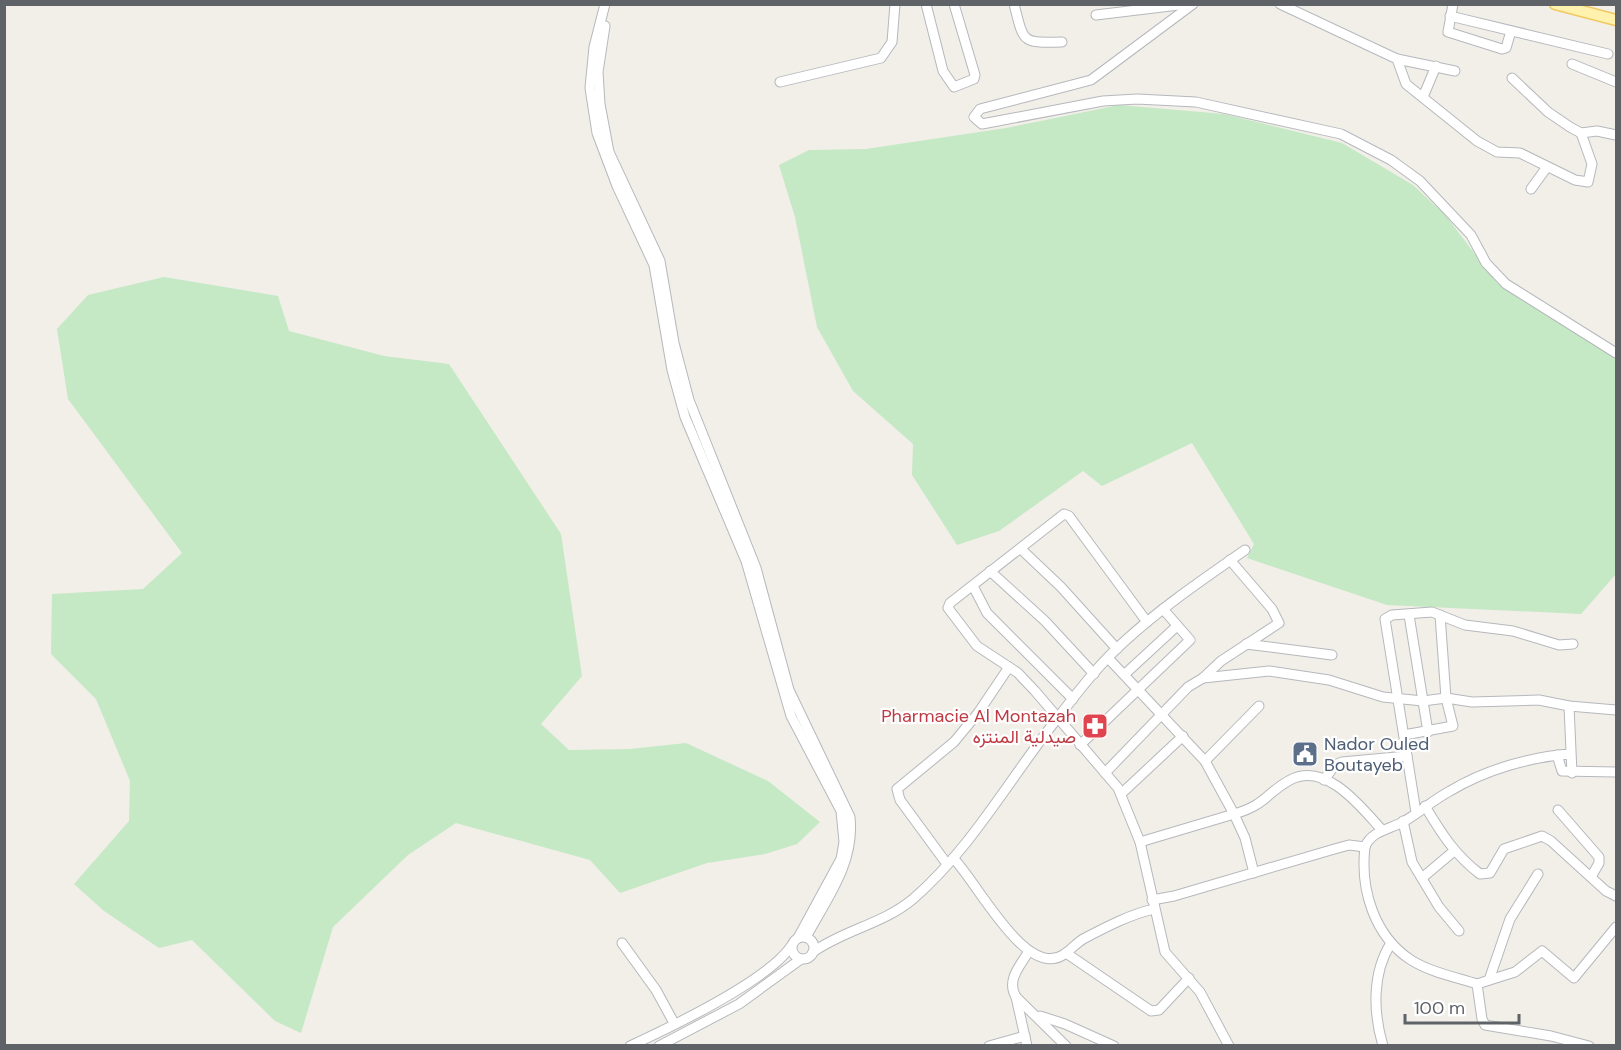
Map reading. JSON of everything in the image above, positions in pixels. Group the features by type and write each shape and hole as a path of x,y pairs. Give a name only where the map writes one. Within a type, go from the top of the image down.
{"main road":[{"path":"1555,4 1617,20"}],"street":[{"path":"604,4 594,47 590,88 597,133 617,186 654,265 672,370 684,417 746,561 791,716 841,811 844,842 842,859 794,955 801,959"},
{"path":"610,4 600,50 598,72 600,104 609,152 660,261 674,343 692,411 756,568 789,690 850,817 852,835 845,863 801,939 770,969 630,1046"},
{"path":"780,81 881,58 892,42 895,4"},
{"path":"926,4 943,71 954,87 974,80 975,75 954,4"},
{"path":"1014,4 1022,33 1028,40 1033,43 1062,42"},
{"path":"1096,15 1187,4"},
{"path":"1193,4 1091,80 980,109 974,117 975,120 982,124 1103,101 1137,99 1196,102 1341,134 1391,160 1420,181 1471,235 1492,271 1506,284 1617,353"},
{"path":"1280,4 1397,59 1455,71"},
{"path":"1453,4 1448,32 1502,49 1506,48 1511,31"},
{"path":"1450,16 1608,54"},
{"path":"1397,59 1406,84 1477,141 1497,152 1520,153 1580,182 1588,182 1592,164 1581,133 1548,112 1512,78"},
{"path":"1572,64 1617,82"},
{"path":"1423,97 1436,66"},
{"path":"1581,133 1597,131 1617,135"},
{"path":"1531,189 1547,167"},
{"path":"1147,622 1067,514 1061,515 950,603 949,611 977,646 1026,681 1121,794 1140,843 1165,952 1189,978 1212,1010 1229,1046"},
{"path":"1021,549 1060,587 1117,649"},
{"path":"659,1046 739,1004 801,959 808,958 813,952 834,940 902,908 950,861 1058,717 1108,658 1163,609 1245,550"},
{"path":"1105,773 1188,687 1203,678 1221,661 1276,626 1279,620 1230,561"},
{"path":"990,571 1045,621 1094,674"},
{"path":"973,586 987,613 1073,699"},
{"path":"1080,745 1190,640 1163,609"},
{"path":"1416,812 1384,622 1388,616 1432,612 1465,625 1513,631 1559,645 1573,644"},
{"path":"1409,615 1428,732"},
{"path":"1404,735 1453,726 1446,698 1440,615"},
{"path":"1125,674 1177,626"},
{"path":"1246,644 1332,655"},
{"path":"1108,658 1205,761 1245,838 1254,873"},
{"path":"1009,667 978,713 954,742 897,789 900,800 1029,951 1045,959 1059,957 1085,938 1153,904 1348,845 1365,847"},
{"path":"1203,678 1269,670 1329,680 1373,696 1423,701 1446,698 1472,702 1539,700 1569,706 1617,710"},
{"path":"1205,761 1259,706"},
{"path":"1569,706 1572,773"},
{"path":"1121,794 1183,736"},
{"path":"1570,754 1525,761 1488,773 1465,783 1403,821 1382,830 1365,847 1366,898 1391,943 1413,961 1477,984 1515,972 1542,951 1574,978 1617,927"},
{"path":"1557,755 1560,770 1572,773 1617,772"},
{"path":"1324,780 1335,765 1342,762 1407,756"},
{"path":"1140,843 1260,805 1290,780 1304,777 1324,780 1342,789 1382,830"},
{"path":"1425,806 1454,851 1463,861 1485,876 1490,873 1504,849 1542,836 1551,840 1591,877 1617,896"},
{"path":"1557,810 1599,857 1599,863 1591,877"},
{"path":"1403,821 1412,862 1459,931"},
{"path":"1422,878 1454,851"},
{"path":"1489,980 1510,919 1538,874"},
{"path":"801,939 834,940"},
{"path":"801,939 814,945 813,952"},
{"path":"622,943 656,990 674,1023"},
{"path":"1383,1046 1378,1023 1378,973 1382,959 1391,943"},
{"path":"989,1046 1026,1041 1012,984 1029,951"},
{"path":"1066,953 1151,1011 1159,1010 1189,978"},
{"path":"1477,984 1482,1019 1485,1024 1551,1036 1589,1046"},
{"path":"1016,997 1066,1046"},
{"path":"1037,1016 1065,1024 1114,1046"}],"green space":[{"path":"1119,105 1224,114 1342,143 1413,185 1446,216 1497,283 1616,354 1616,574 1581,614 1387,605 1247,558 1254,544 1192,443 1102,486 1083,471 999,531 957,545 912,475 913,444 853,391 817,327 795,217 779,165 809,150 866,149 1006,128"},
{"path":"164,277 278,296 289,331 384,356 449,364 561,534 582,676 541,724 569,750 630,749 686,743 768,781 820,822 797,844 765,854 707,863 620,893 590,860 456,823 408,855 333,927 301,1033 275,1021 192,940 159,948 104,911 74,884 129,821 130,781 96,699 51,654 52,594 143,589 182,553 68,399 57,329 88,295"}],"place":[{"name":"Pharmacie Al Montazah صيدلية المنتزه","path":"1095,726"},
{"name":"Nador Ouled Boutayeb","path":"1305,754"}]}
